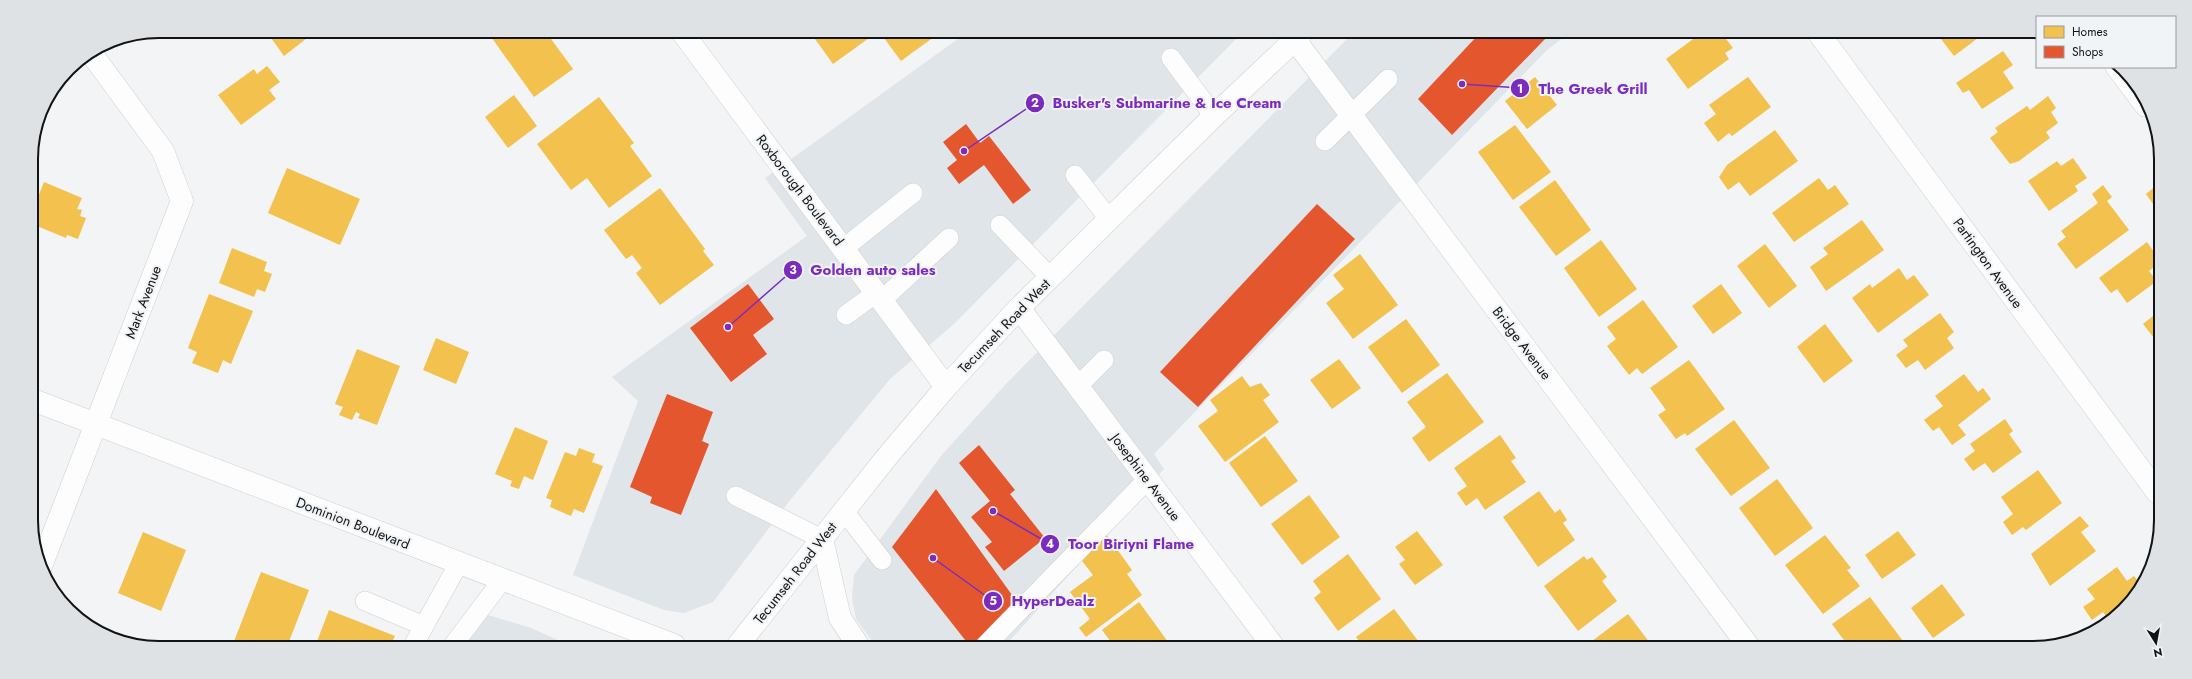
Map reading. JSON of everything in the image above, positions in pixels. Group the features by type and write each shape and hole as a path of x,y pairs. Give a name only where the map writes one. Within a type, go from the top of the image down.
{"street":[{"name":"Roxborough Boulevard","path":"686,38 946,387"},
{"name":"Tecumseh Road West","path":"741,641 844,511 946,387 1019,308 1050,277 1214,116 1297,38"},
{"name":"Bridge Avenue","path":"1299,38 1351,116 1745,641"},
{"name":"Partington Avenue","path":"1822,38 2154,488"},
{"name":"Mark Avenue","path":"44,559 182,201 163,151 94,57"},
{"name":"Josephine Avenue","path":"1019,308 1269,641"},
{"name":"Dominion Boulevard","path":"38,402 664,641"},
{"path":"822,539 840,618 855,641"}],"lane":[{"path":"1171,58 1214,116"},
{"path":"1325,141 1388,79"},
{"path":"2124,79 2135,94"},
{"path":"1075,175 1109,219"},
{"path":"843,249 913,193"},
{"path":"1000,225 1050,277"},
{"path":"846,315 879,297 949,238"},
{"path":"1078,386 1104,360"},
{"path":"991,641 1148,480"},
{"path":"736,496 822,539"},
{"path":"844,511 882,560"},
{"path":"416,641 459,563"},
{"path":"456,641 503,579"},
{"path":"365,601 424,626"}],"shaded area":[{"path":"959,38 1237,38 954,324 890,379 791,499 713,602 684,613 664,610 573,575 638,401 612,377 807,236 765,178"},
{"path":"1348,38 1563,38 1547,50 1154,454 1164,469 1009,641 872,641 856,619 852,598 854,575 941,456 1005,385"},
{"path":"475,611 531,628 560,641 451,641"}],"building: Homes":[{"path":"271,38 307,38 284,56"},
{"path":"492,38 550,38 573,69 534,97"},
{"path":"814,38 869,38 833,64"},
{"path":"884,38 933,38 901,61"},
{"path":"1695,38 1725,38 1733,48 1725,53 1729,59 1688,89 1666,59"},
{"path":"1940,38 1978,38 1954,56"},
{"path":"2003,51 2013,65 2003,72 2014,88 1982,109 1969,90 1963,93 1956,83"},
{"path":"267,66 280,82 269,90 276,99 241,125 218,95 254,69 257,74"},
{"path":"1535,77 1557,105 1527,129 1505,101"},
{"path":"1748,77 1771,107 1732,136 1729,133 1718,142 1704,123 1716,114 1709,105"},
{"path":"514,95 537,126 508,148 485,117"},
{"path":"2048,96 2056,108 2051,112 2058,123 2046,132 2050,138 2019,161 2010,164 1990,138 1998,132 1995,128 2027,106 2030,110"},
{"path":"599,97 634,143 630,146 652,176 609,208 587,178 571,190 537,144"},
{"path":"1515,125 1551,172 1513,200 1478,152"},
{"path":"1775,130 1798,161 1750,196 1739,182 1728,190 1719,177 1727,165"},
{"path":"2073,158 2087,178 2075,186 2078,191 2049,211 2028,181 2057,161 2061,166"},
{"path":"287,168 360,199 340,245 268,213"},
{"path":"1819,178 1828,190 1835,185 1849,204 1794,242 1772,213"},
{"path":"1555,180 1591,230 1556,256 1519,207"},
{"path":"44,182 82,198 77,209 82,210 80,216 86,218 78,239 67,235 66,238 38,226 38,197"},
{"path":"2103,185 2112,197 2107,201 2129,230 2076,269 2057,244 2066,237 2061,231 2098,203 2092,194"},
{"path":"2154,187 2154,205 2146,194"},
{"path":"660,188 705,249 703,251 714,265 660,305 636,273 642,268 632,255 626,259 604,230"},
{"path":"1862,220 1884,250 1826,291 1810,267 1828,254 1823,248"},
{"path":"1601,240 1637,289 1599,317 1564,268"},
{"path":"2147,242 2154,252 2154,267 2149,271 2154,277 2154,283 2127,303 2117,289 2111,293 2099,278"},
{"path":"1765,244 1797,286 1769,308 1737,266"},
{"path":"232,248 267,262 264,271 272,274 265,292 257,289 254,297 219,283"},
{"path":"1360,254 1398,305 1353,339 1326,303 1344,289 1333,275"},
{"path":"1899,268 1907,280 1914,275 1929,295 1878,333 1852,298 1870,284 1872,288"},
{"path":"1721,284 1742,313 1713,334 1692,306"},
{"path":"209,294 253,311 231,364 223,360 218,373 192,363 197,352 188,348"},
{"path":"1643,300 1678,347 1642,374 1637,368 1629,375 1607,346 1616,339 1607,327"},
{"path":"1940,313 1954,332 1947,338 1954,348 1925,370 1918,360 1906,368 1896,355 1908,346 1903,340"},
{"path":"2154,315 2154,338 2143,324"},
{"path":"1406,319 1440,365 1402,393 1368,347"},
{"path":"1825,324 1853,361 1824,383 1797,347"},
{"path":"436,338 469,352 456,384 423,370"},
{"path":"357,349 400,366 377,425 358,418 360,414 356,412 352,420 339,415 343,407 335,404"},
{"path":"1339,359 1361,388 1332,409 1310,380"},
{"path":"1689,360 1725,409 1687,436 1685,433 1676,439 1658,415 1666,410 1650,388"},
{"path":"1447,373 1484,422 1429,462 1412,438 1426,427 1407,402"},
{"path":"1964,374 1978,392 1983,388 1991,399 1958,425 1966,435 1952,445 1939,427 1933,431 1924,420 1943,406 1935,396"},
{"path":"1242,376 1250,387 1261,383 1270,395 1263,400 1279,422 1225,462 1198,426 1218,411 1210,400"},
{"path":"2005,419 2013,431 2009,434 2022,452 1993,473 1985,463 1973,471 1964,459 1975,451 1970,444"},
{"path":"1734,420 1770,468 1731,496 1695,449"},
{"path":"515,427 548,441 533,480 524,476 519,489 510,486 512,481 495,474"},
{"path":"1500,435 1516,458 1511,461 1526,482 1485,510 1477,498 1466,506 1457,493 1467,486 1454,468"},
{"path":"1265,436 1298,481 1261,507 1229,463"},
{"path":"579,448 595,454 592,462 603,466 584,513 574,509 571,516 550,507 552,500 546,498 565,452 576,456"},
{"path":"2038,470 2062,503 2026,530 2023,527 2012,535 2003,522 2013,514 2001,497"},
{"path":"1777,479 1813,528 1775,556 1739,508"},
{"path":"1539,491 1555,513 1560,509 1567,520 1563,523 1575,540 1538,567 1503,517"},
{"path":"1309,495 1340,537 1302,565 1271,524"},
{"path":"2080,516 2089,526 2081,532 2096,551 2050,586 2031,554"},
{"path":"1417,531 1443,565 1415,585 1399,564 1405,560 1395,547"},
{"path":"1898,531 1916,555 1882,579 1865,555"},
{"path":"143,532 186,550 161,611 118,593"},
{"path":"1106,534 1132,570 1127,574 1142,595 1086,637 1079,628 1090,619 1070,592 1093,575 1082,561"},
{"path":"1825,535 1851,568 1847,570 1860,586 1823,614 1785,565"},
{"path":"1348,554 1381,599 1338,631 1314,598 1321,592 1313,581"},
{"path":"1584,556 1587,560 1592,557 1607,577 1602,581 1617,601 1578,631 1544,586"},
{"path":"2117,567 2127,581 2134,576 2138,581 2119,606 2106,617 2103,612 2092,620 2083,607 2095,599 2087,589"},
{"path":"261,572 309,590 289,641 234,641"},
{"path":"1942,584 1965,615 1933,638 1911,608"},
{"path":"1870,597 1903,641 1845,641 1832,624"},
{"path":"1139,602 1167,641 1110,641 1102,630"},
{"path":"1394,609 1418,641 1359,641 1356,637"},
{"path":"329,610 395,636 392,641 317,641"},
{"path":"1628,614 1648,641 1592,641"}],"building: Shops":[{"path":"1475,38 1547,38 1452,135 1418,99"},
{"path":"966,124 980,143 989,136 1031,190 1013,204 984,165 959,184 947,168 957,160 943,142"},
{"path":"1317,204 1355,239 1198,407 1160,372"},
{"path":"748,284 774,319 753,335 767,354 731,382 690,328"},
{"path":"667,394 713,412 702,441 709,444 681,515 650,503 652,497 630,487"},
{"path":"979,445 1015,490 1010,494 1045,538 1004,571 985,547 992,542 971,517 990,501 959,463"},
{"path":"936,489 1017,602 981,641 966,641 892,547"}],"place":[{"name":"The Greek Grill","path":"1462,84"},
{"name":"Busker's Submarine & Ice Cream","path":"964,151"},
{"name":"Golden auto sales","path":"728,327"},
{"name":"Toor Biriyni Flame","path":"993,511"},
{"name":"HyperDealz","path":"933,558"}]}
